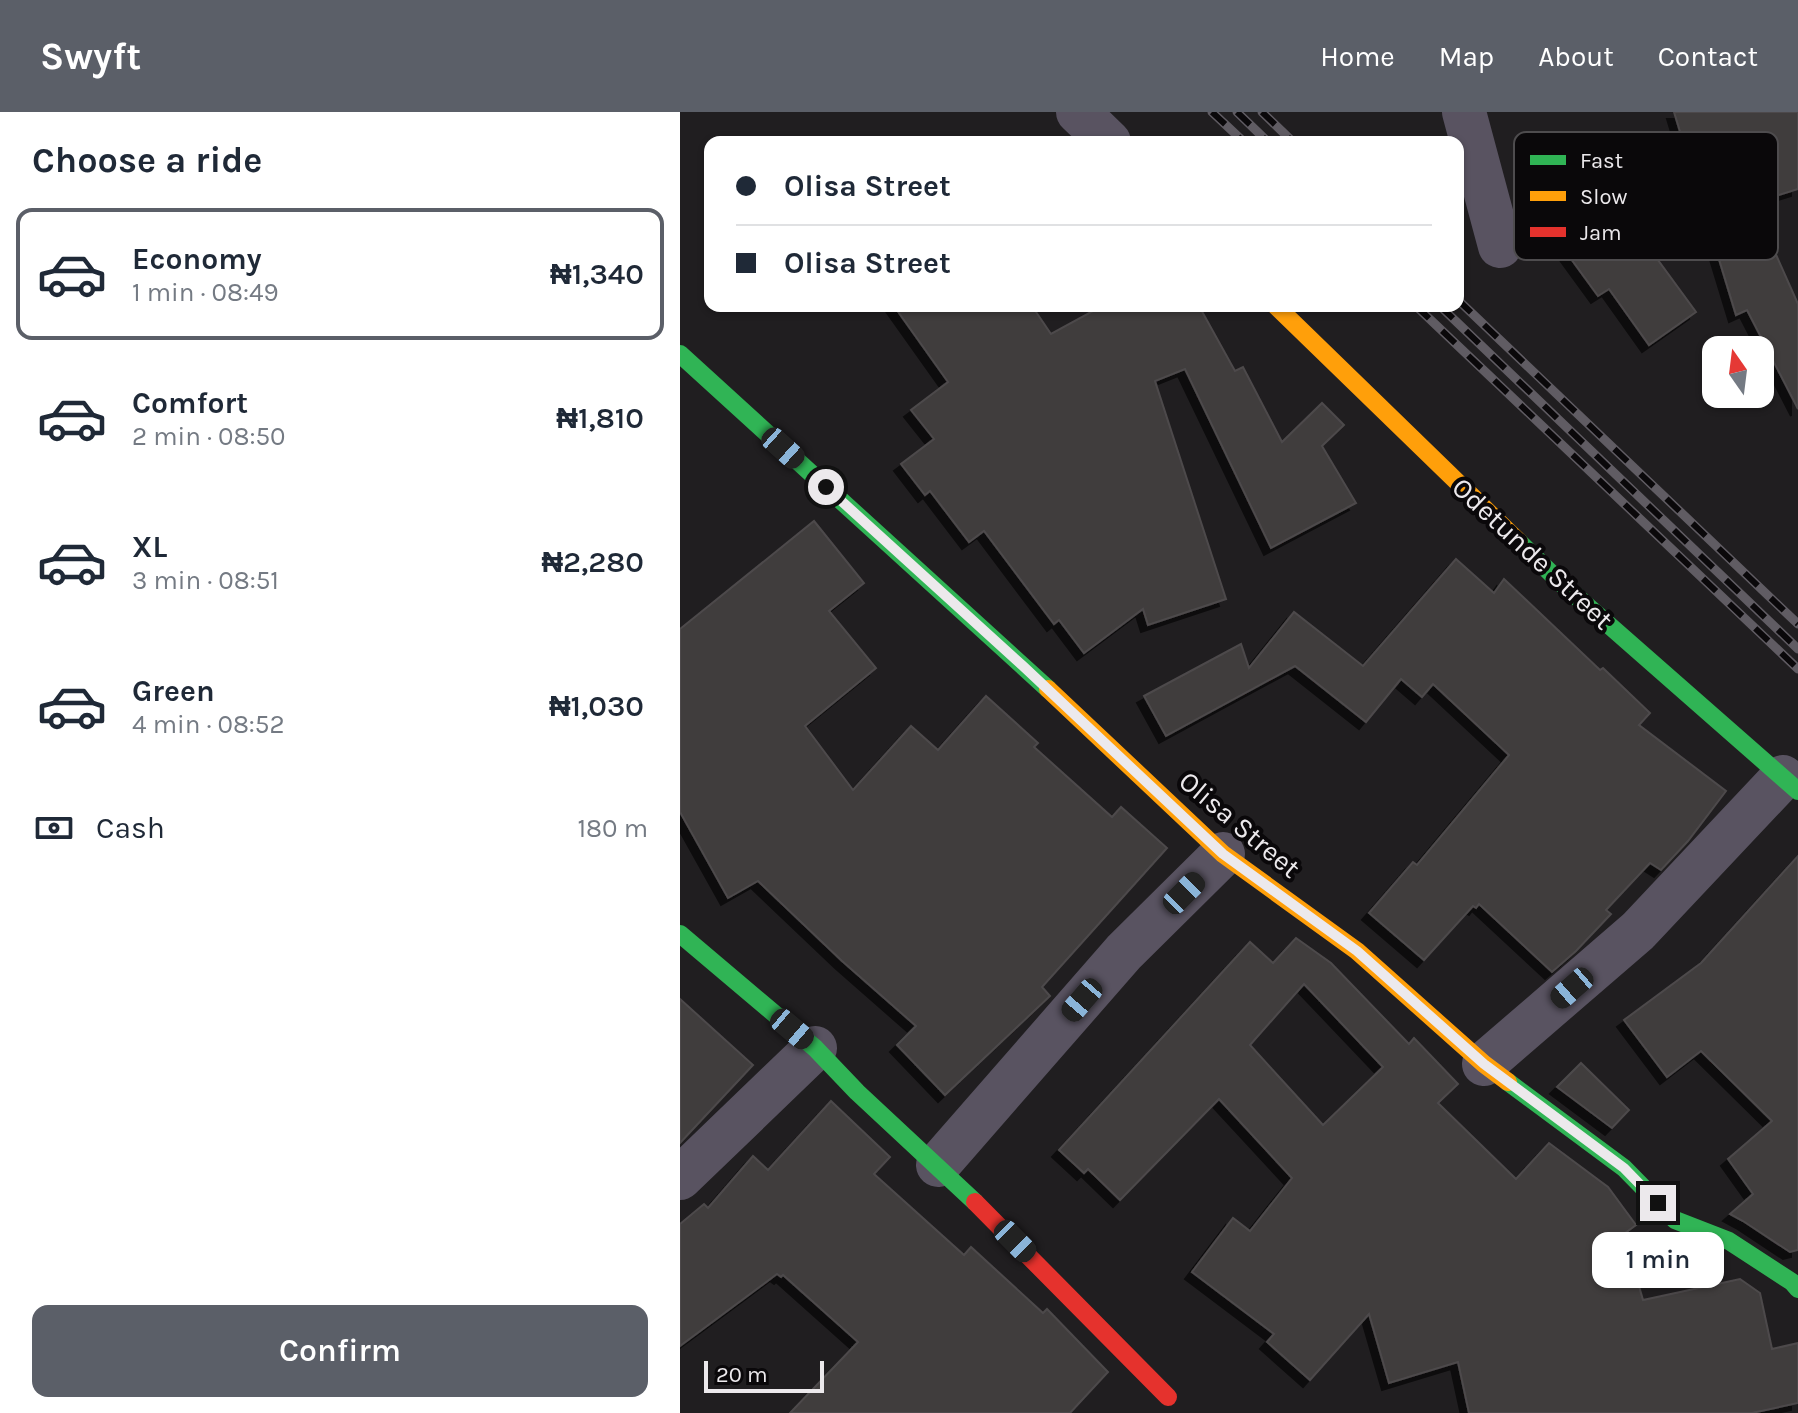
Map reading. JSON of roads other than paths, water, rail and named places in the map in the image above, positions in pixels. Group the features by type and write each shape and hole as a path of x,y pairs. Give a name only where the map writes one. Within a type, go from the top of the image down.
{"street":[{"path":"1078,112 1103,136"},
{"path":"1464,112 1500,246"},
{"name":"Odetunde Street","path":"1282,312 1560,582 1790,784"},
{"name":"Olisa Street","path":"680,354 1023,666 1223,854 1357,951 1484,1064 1624,1168 1675,1220 1729,1241 1798,1289"},
{"path":"1484,1064 1638,931 1790,784"},
{"path":"938,1165 1124,952 1223,854"},
{"path":"680,934 815,1048 857,1092 938,1165 1168,1397"},
{"path":"680,1178 815,1048"}],"railway":[{"path":"1212,112 1238,136"},
{"path":"1237,112 1262,136"},
{"path":"1262,112 1287,136"},
{"path":"1464,306 1798,624"},
{"path":"1422,312 1798,669"},
{"path":"1446,312 1798,649"}]}
